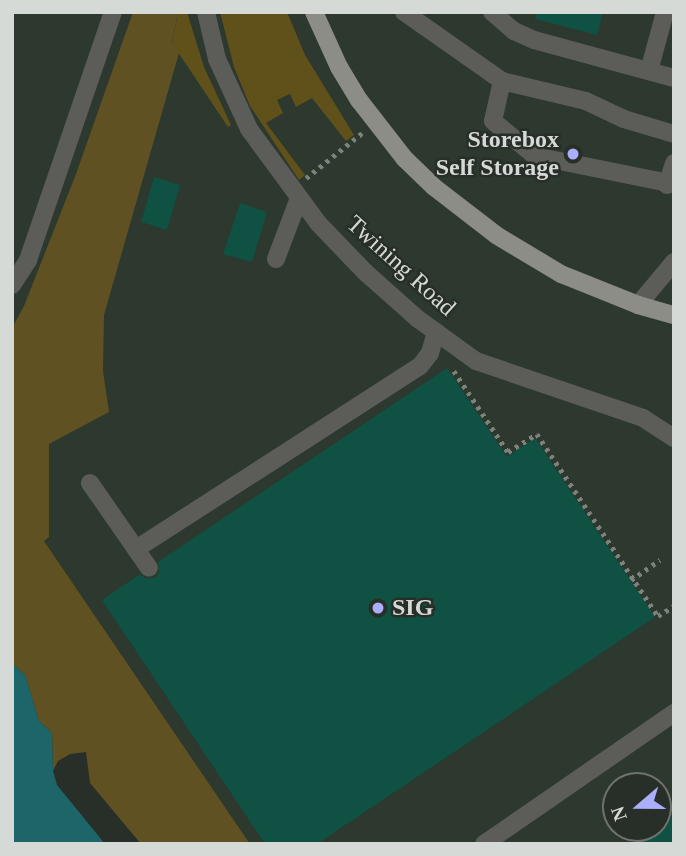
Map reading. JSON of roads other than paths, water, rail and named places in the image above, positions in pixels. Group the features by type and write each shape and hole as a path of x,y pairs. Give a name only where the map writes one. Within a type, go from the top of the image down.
{"main road":[{"path":"314,12 339,67 375,122 434,187 496,235 561,274 638,305 674,315"}],"street":[{"path":"12,285 28,260 113,12"},
{"name":"Twining Road","path":"206,12 217,59 237,106 296,194 365,272 464,354 499,370 642,418 674,438"},
{"path":"404,12 502,81 586,101 624,119 674,134"},
{"path":"492,12 514,31 534,40 674,78"},
{"path":"649,71 665,12"},
{"path":"502,81 493,121 534,156 672,187 674,163"},
{"path":"276,260 296,194"},
{"path":"638,305 674,262"},
{"path":"136,549 420,366 430,353 436,332"},
{"path":"90,482 149,568"},
{"path":"484,844 674,713"}],"water":[{"path":"12,663 25,675 39,721 52,733 53,771 57,785 105,844 12,844"}],"place":[{"name":"Storebox Self Storage","path":"573,154"},
{"name":"SIG","path":"378,608"}]}
